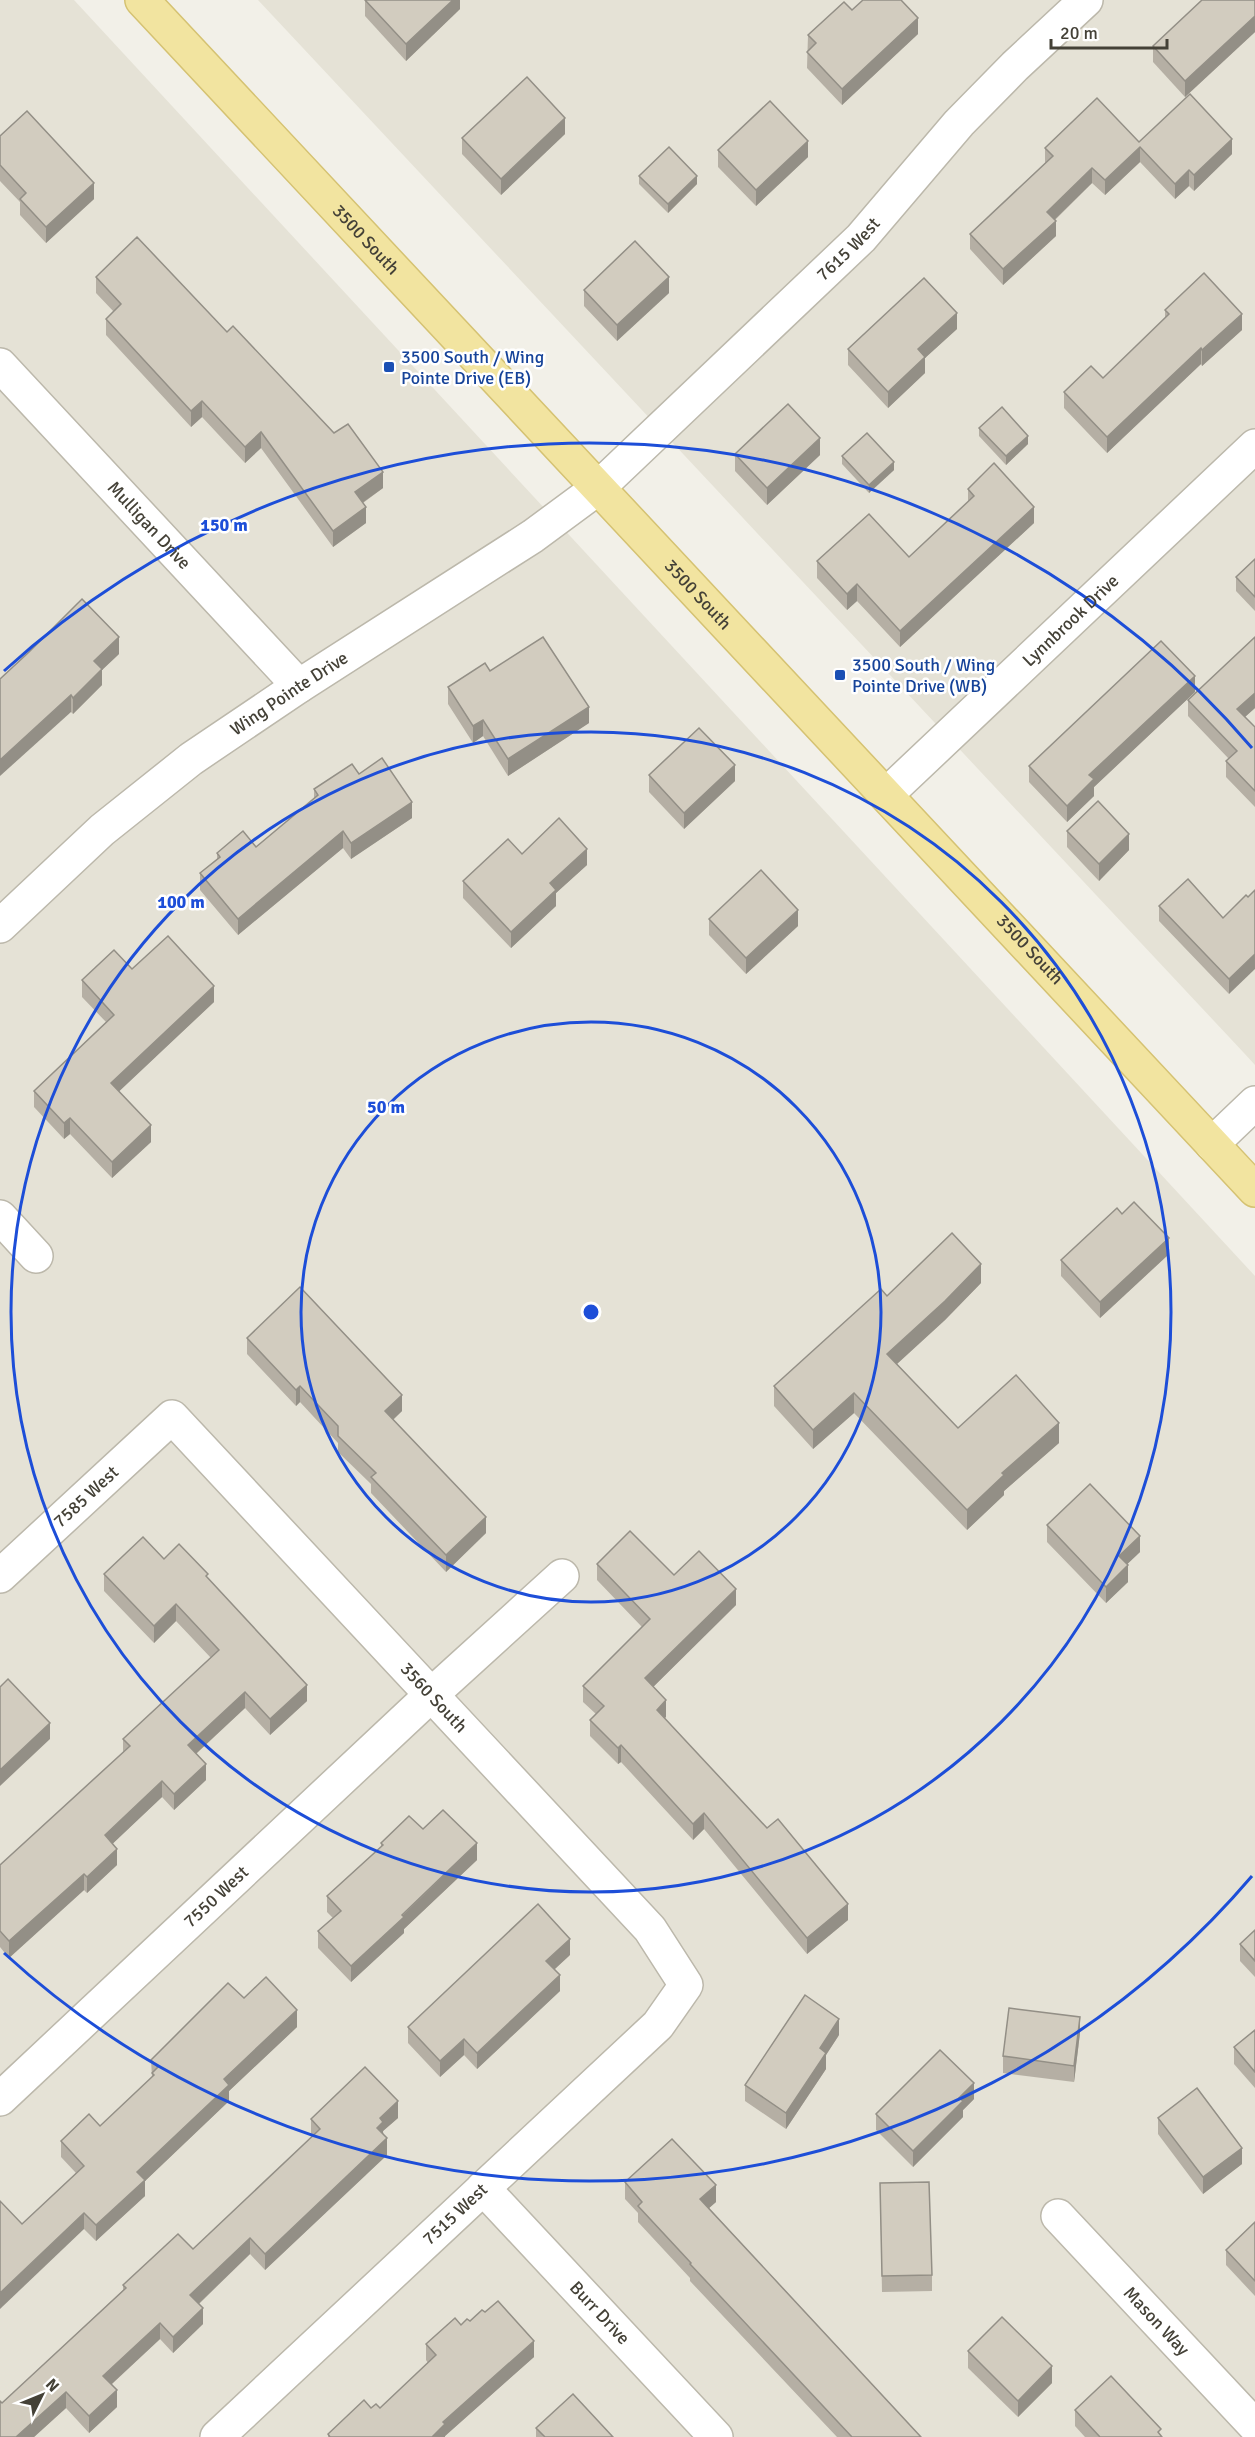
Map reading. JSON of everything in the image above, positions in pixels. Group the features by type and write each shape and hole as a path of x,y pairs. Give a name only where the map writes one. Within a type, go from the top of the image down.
{"main road":[{"name":"3500 South","path":"142,0 1255,1190"}],"street":[{"name":"7615 West","path":"598,488 861,238 959,123 1015,66 1086,0"},
{"name":"Mulligan Drive","path":"0,365 299,686"},
{"name":"Lynnbrook Drive","path":"885,795 1255,446"},
{"name":"Wing Pointe Drive","path":"0,926 111,823 191,759 299,686 533,536 598,488"},
{"path":"1212,1144 1255,1103"},
{"path":"0,1217 36,1256"},
{"name":"7585 West","path":"0,1576 172,1417"},
{"name":"3560 South","path":"172,1417 650,1929 686,1985"},
{"name":"7550 West","path":"0,2099 430,1695 562,1576"},
{"name":"7515 West","path":"217,2437 658,2025 686,1985"},
{"name":"Burr Drive","path":"483,2188 716,2437"},
{"name":"Mason Way","path":"1059,2216 1255,2426"}],"shaded area":[{"path":"0,0 74,0 1255,1276 1255,2437 0,2437"},
{"path":"258,0 1255,0 1255,1065 1244,1053"}],"building":[{"path":"365,0 453,0 406,44"},
{"path":"863,0 901,0 918,18 842,89 807,52 816,43 808,35 844,2 852,10"},
{"path":"1202,0 1255,0 1255,16 1185,81 1153,46"},
{"path":"527,77 565,118 501,179 462,138"},
{"path":"1190,94 1232,139 1194,175 1189,170 1175,184 1140,147 1105,180 1092,168 1047,212 1056,221 1003,269 970,234 1053,156 1045,148 1097,98 1139,142"},
{"path":"770,101 808,141 756,190 718,150"},
{"path":"27,111 94,183 46,227 20,199 26,193 0,165 0,136"},
{"path":"669,147 697,176 668,204 639,176"},
{"path":"137,237 227,332 233,326 334,433 348,424 383,472 355,492 366,507 333,531 261,432 245,447 202,401 191,411 106,319 121,304 96,277"},
{"path":"635,241 669,277 617,325 584,290"},
{"path":"1204,273 1242,314 1202,350 1201,348 1107,437 1064,392 1091,366 1103,378 1169,314 1165,310"},
{"path":"924,278 957,313 918,349 925,357 888,392 848,349"},
{"path":"788,404 820,438 767,488 735,454"},
{"path":"1002,407 1028,436 1006,456 979,428"},
{"path":"867,433 894,462 869,485 842,456"},
{"path":"994,463 1034,507 900,631 857,584 847,594 817,561 869,514 909,557 974,496 968,489"},
{"path":"1255,559 1255,597 1236,577"},
{"path":"82,599 119,637 94,661 102,669 73,698 71,695 0,760 0,679"},
{"path":"543,637 589,707 508,759 483,720 473,726 448,687 485,663 490,671"},
{"path":"1255,637 1255,693 1237,709 1255,727 1255,791 1226,761 1237,751 1188,700"},
{"path":"1161,641 1195,676 1089,775 1094,779 1067,806 1029,766"},
{"path":"699,728 735,765 684,813 649,775"},
{"path":"382,758 412,802 351,843 343,831 238,919 200,873 220,857 217,853 243,831 256,847 318,795 314,789 352,764 359,774"},
{"path":"1098,801 1129,834 1099,864 1067,831"},
{"path":"559,818 587,849 550,883 556,890 511,932 463,881 508,839 522,854"},
{"path":"761,870 798,910 746,958 709,919"},
{"path":"1188,879 1223,918 1246,895 1248,897 1255,890 1255,954 1229,979 1159,906"},
{"path":"168,936 214,986 111,1083 151,1125 112,1162 70,1118 64,1123 34,1091 114,1015 82,980 114,950 132,969"},
{"path":"1134,1202 1169,1238 1100,1302 1061,1260 1117,1208 1122,1214"},
{"path":"952,1233 981,1264 945,1301 887,1354 958,1428 1016,1375 1059,1423 1002,1473 1004,1475 967,1510 854,1393 813,1430 774,1386 881,1289 887,1296"},
{"path":"300,1287 402,1395 385,1411 486,1517 446,1555 371,1477 376,1473 338,1436 338,1426 300,1386 296,1390 247,1338"},
{"path":"1090,1484 1140,1536 1119,1556 1128,1565 1106,1587 1047,1525"},
{"path":"630,1531 674,1575 699,1551 736,1589 645,1678 666,1700 657,1710 767,1828 778,1819 848,1904 807,1938 704,1813 693,1824 621,1745 618,1748 590,1720 604,1706 583,1686 650,1619 597,1564"},
{"path":"143,1537 164,1559 179,1544 307,1685 270,1719 245,1692 188,1745 206,1764 174,1794 162,1781 105,1835 117,1849 87,1877 84,1874 9,1941 0,1931 0,1865 130,1746 123,1739 219,1650 176,1604 154,1626 104,1574"},
{"path":"8,1679 50,1723 0,1770 0,1687"},
{"path":"443,1810 477,1843 402,1915 404,1917 351,1966 318,1931 341,1911 327,1896 383,1845 381,1843 409,1816 423,1829"},
{"path":"538,1904 570,1939 546,1961 560,1975 477,2053 464,2039 440,2061 408,2027"},
{"path":"1255,1930 1255,1961 1240,1944"},
{"path":"266,1977 297,2010 224,2079 229,2085 137,2172 145,2180 96,2225 84,2213 0,2293 0,2201 22,2224 84,2166 61,2141 89,2114 100,2126 154,2075 152,2073 158,2067 151,2060 228,1983 244,1998"},
{"path":"805,1995 839,2019 820,2048 826,2053 786,2113 745,2085"},
{"path":"1009,2008 1080,2017 1074,2066 1003,2056"},
{"path":"1255,2030 1255,2072 1234,2047"},
{"path":"940,2050 974,2083 959,2098 963,2101 913,2151 876,2114"},
{"path":"365,2067 398,2101 380,2118 383,2122 377,2128 387,2138 265,2254 250,2238 190,2295 203,2308 173,2337 160,2323 103,2376 117,2390 89,2416 66,2392 16,2437 0,2437 0,2401 2,2403 126,2288 123,2285 178,2234 193,2249 320,2129 311,2119"},
{"path":"1197,2088 1242,2148 1203,2177 1158,2118"},
{"path":"672,2139 716,2185 700,2199 921,2437 852,2437 638,2206 642,2202 625,2182"},
{"path":"929,2182 932,2275 882,2276 880,2183"},
{"path":"1255,2222 1255,2281 1226,2250"},
{"path":"498,2301 534,2341 443,2422 445,2424 432,2437 330,2437 328,2434 364,2400 371,2408 376,2404 380,2408 436,2355 426,2344 455,2318 461,2325 467,2319 470,2321 482,2310 485,2312"},
{"path":"1002,2317 1052,2366 1018,2401 968,2351"},
{"path":"1111,2376 1161,2429 1158,2432 1162,2437 1100,2437 1075,2410"},
{"path":"573,2394 613,2437 545,2437 536,2428"}],"place":[{"name":"3500 South / Wing Pointe Drive (EB)","path":"389,367"},
{"name":"3500 South / Wing Pointe Drive (WB)","path":"840,675"}]}
